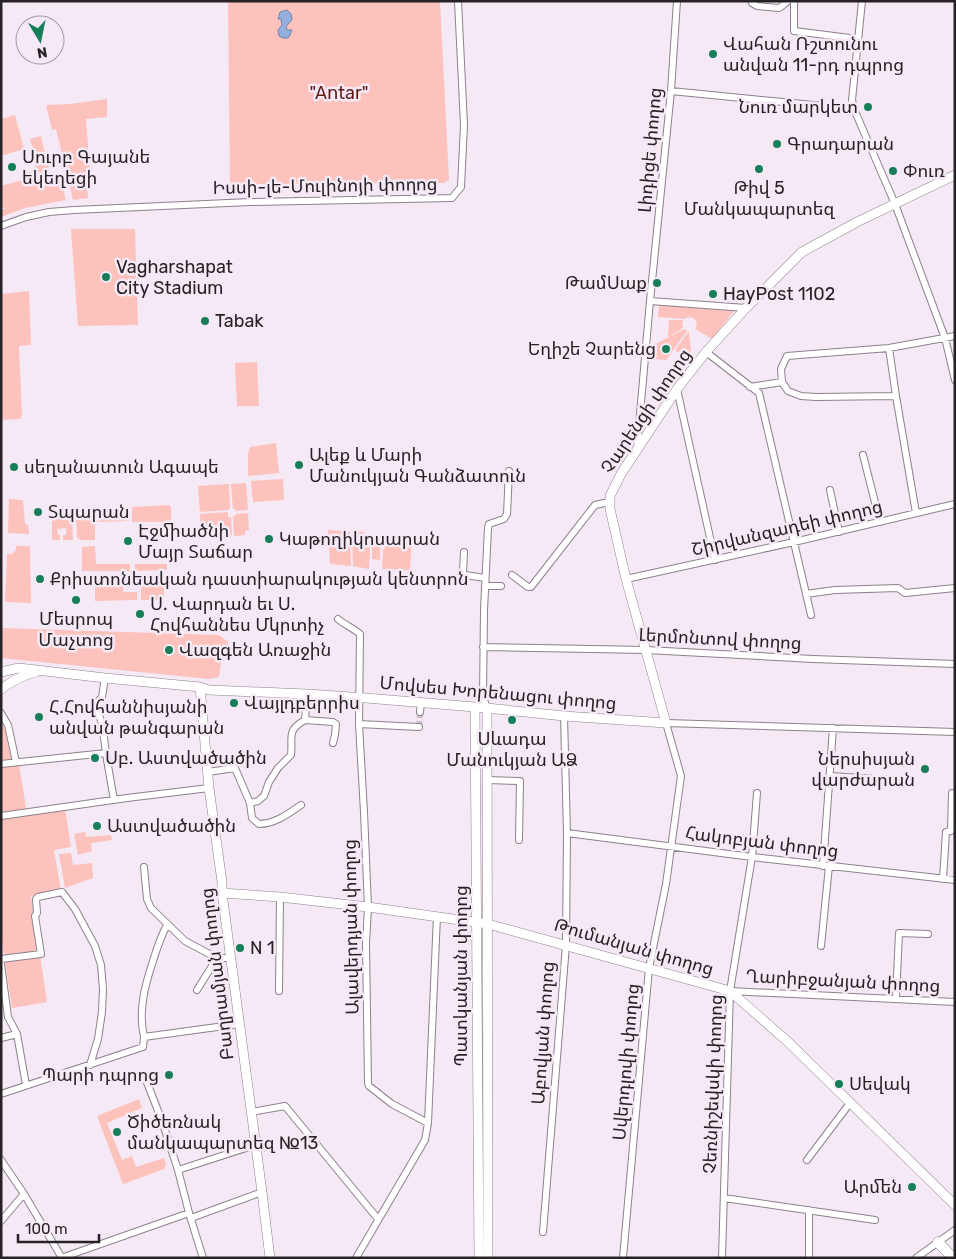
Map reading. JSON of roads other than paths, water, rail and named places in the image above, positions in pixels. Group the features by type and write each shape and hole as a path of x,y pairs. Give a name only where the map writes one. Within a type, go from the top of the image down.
{"highway":[{"path":"938,1242 953,1258"}],"main road":[{"name":"Չարենցի փողոց","path":"666,723 626,579 609,502 610,496 638,448 677,389 706,352 746,308 802,252 955,174"},
{"path":"1,667 19,668"},
{"name":"Մովսես Խորենացու փողոց","path":"1,672 19,668 200,687 208,690 307,694 359,698 421,707 475,707 564,716 666,723"},
{"name":"Մովսես Խորենացու փողոց","path":"1,689 18,678 40,671"},
{"name":"Բաղրամյան փողոց","path":"200,687 209,788 270,1258"},
{"name":"Պատկանյան փողոց","path":"475,707 477,922 483,1197 488,1258"},
{"name":"Պատկանյան փողոց","path":"478,1258 483,1197 488,924 487,708"},
{"name":"Թումանյան փողոց","path":"222,893 280,897 368,907 488,924 730,991 787,1041 955,1205"}],"street":[{"name":"Իսսի-լե-Մուլինոյի փողոց","path":"1,226 48,212 74,210 250,202 452,198 461,187 464,125 458,1"},
{"name":"Լիդիցե փողոց","path":"638,448 642,387 671,91 677,1"},
{"path":"752,1 752,3 758,6 779,8 788,1"},
{"path":"794,1 794,31 858,39"},
{"path":"862,1 852,100 854,109 895,204 945,338 955,380"},
{"path":"671,91 854,109"},
{"path":"650,301 746,308"},
{"path":"896,396 801,396 788,391 782,382 781,369 787,356 889,348 955,336"},
{"path":"889,348 916,513"},
{"path":"706,352 759,393 811,615"},
{"path":"750,387 782,382"},
{"path":"677,389 715,560"},
{"path":"863,455 880,522"},
{"name":"Պատկանյան փողոց","path":"487,708 483,697 483,647 488,528 489,524 504,519 507,514 509,470"},
{"path":"830,490 839,532"},
{"path":"512,575 528,587 531,587 595,505 609,502"},
{"name":"Շիրվանզադեի փողոց","path":"626,579 839,532 955,504"},
{"path":"464,552 464,575 485,578"},
{"path":"485,586 501,586"},
{"path":"806,594 836,590 898,588 905,593 955,588"},
{"name":"Ալավերդյան փողոց","path":"338,619 344,625 356,630 360,634 359,724 368,907 366,944 368,1083 369,1086 392,1104 428,1123"},
{"name":"Լերմոնտով փողոց","path":"483,647 646,650 955,664"},
{"path":"105,678 102,697 96,703 96,706 102,723 114,800"},
{"path":"306,720 307,694"},
{"path":"475,707 483,697"},
{"path":"1,713 8,725 16,762"},
{"name":"Աբովյան փողոց","path":"543,1232 566,945 567,833 564,716"},
{"path":"250,803 258,801 264,796 273,775 291,755 291,732 298,724 306,720 333,722 336,724 333,743"},
{"name":"Մովսես Խորենացու փողոց","path":"666,723 955,732"},
{"name":"Սվերդլովի փողոց","path":"623,1258 650,968 666,884 681,776 666,723"},
{"path":"359,724 419,727"},
{"path":"822,946 833,728"},
{"path":"1,764 106,753"},
{"path":"208,772 235,768 237,770 250,803 252,818 259,824 279,819 301,805"},
{"path":"830,776 906,781"},
{"path":"487,780 520,781 519,840"},
{"path":"1,816 209,788"},
{"name":"Չեռնիշեվսկի փողոց","path":"722,1258 730,991 752,857 757,793"},
{"path":"943,879 946,832 952,831 952,794"},
{"name":"Հակոբյան փողոց","path":"567,833 826,866 955,880"},
{"path":"144,867 147,899 151,908 185,941 217,958 230,958"},
{"path":"1,959 41,954 35,916 37,913 36,901 38,897 62,892 75,909 95,946 101,965 102,1012 98,1039 90,1065"},
{"path":"279,991 280,897"},
{"path":"356,1258 426,1140 437,916"},
{"path":"1,1094 143,1047 142,1005 145,986 167,924"},
{"path":"896,998 899,933 928,934"},
{"path":"197,990 217,958"},
{"path":"1,964 8,1017 17,1034 26,1085"},
{"name":"Ղարիբջանյան փողոց","path":"730,991 955,1002"},
{"path":"144,1037 239,1024"},
{"path":"1,1038 17,1034"},
{"path":"146,1080 178,1170 203,1258"},
{"path":"807,1160 850,1103"},
{"path":"251,1112 285,1106 378,1219"},
{"path":"178,1170 255,1145"},
{"path":"1,1160 24,1194 62,1258 262,1192"},
{"path":"1,1222 24,1194"},
{"path":"724,1198 875,1220"},
{"path":"809,1210 809,1258"},
{"path":"916,1258 955,1230"}],"water":[{"path":"287,10 291,14 292,19 287,25 287,30 292,30 288,38 283,38 279,36 278,30 282,25 281,19 278,19 280,12"}],"tunnel":[{"path":"419,727 420,712"}],"place":[{"name":"Վահան Ռշտունու անվան 11-րդ դպրոց","path":"713,54"},
{"name":"Նուռ մարկետ","path":"868,107"},
{"name":"Գրադարան","path":"777,144"},
{"name":"Սուրբ Գայանե եկեղեցի","path":"12,167"},
{"name":"Թիվ 5 Մանկապարտեզ","path":"759,169"},
{"name":"Փուռ","path":"893,171"},
{"name":"Vagharshapat City Stadium","path":"106,277"},
{"name":"ԹամՍաք","path":"657,283"},
{"name":"HayPost 1102","path":"713,294"},
{"name":"Tabak","path":"205,321"},
{"name":"Եղիշե Չարենց","path":"666,349"},
{"name":"Ալեք և Մարի Մանուկյան Գանձատուն","path":"299,465"},
{"name":"սեղանատուն Ագապե","path":"14,467"},
{"name":"Տպարան","path":"38,512"},
{"name":"Կաթողիկոսարան","path":"269,539"},
{"name":"Էջմիածնի Մայր Տաճար","path":"128,541"},
{"name":"Քրիստոնեական դաստիարակության կենտրոն","path":"40,579"},
{"name":"Մեսրոպ Մաչտոց","path":"76,600"},
{"name":"Ս. Վարդան եւ Ս. Հովհաննես Մկրտիչ","path":"140,614"},
{"name":"Վազգեն Առաջին","path":"169,650"},
{"name":"Վայլդբերրիս","path":"234,703"},
{"name":"Հ.Հովհաննիսյանի անվան թանգարան","path":"39,717"},
{"name":"Սևադա Մանուկյան ԱՁ","path":"512,720"},
{"name":"Սբ. Աստվածածին","path":"95,758"},
{"name":"Ներսիսյան վարժարան","path":"925,769"},
{"name":"Աստվածածին","path":"97,826"},
{"name":"N 1","path":"240,948"},
{"name":"Պարի դպրոց","path":"169,1075"},
{"name":"Սեվակ","path":"839,1084"},
{"name":"Ծիծեռնակ մանկապարտեզ №13","path":"117,1132"},
{"name":"Արմեն","path":"912,1187"}],"park label":[{"name":"\"Antar\"","path":"339,93"}]}
